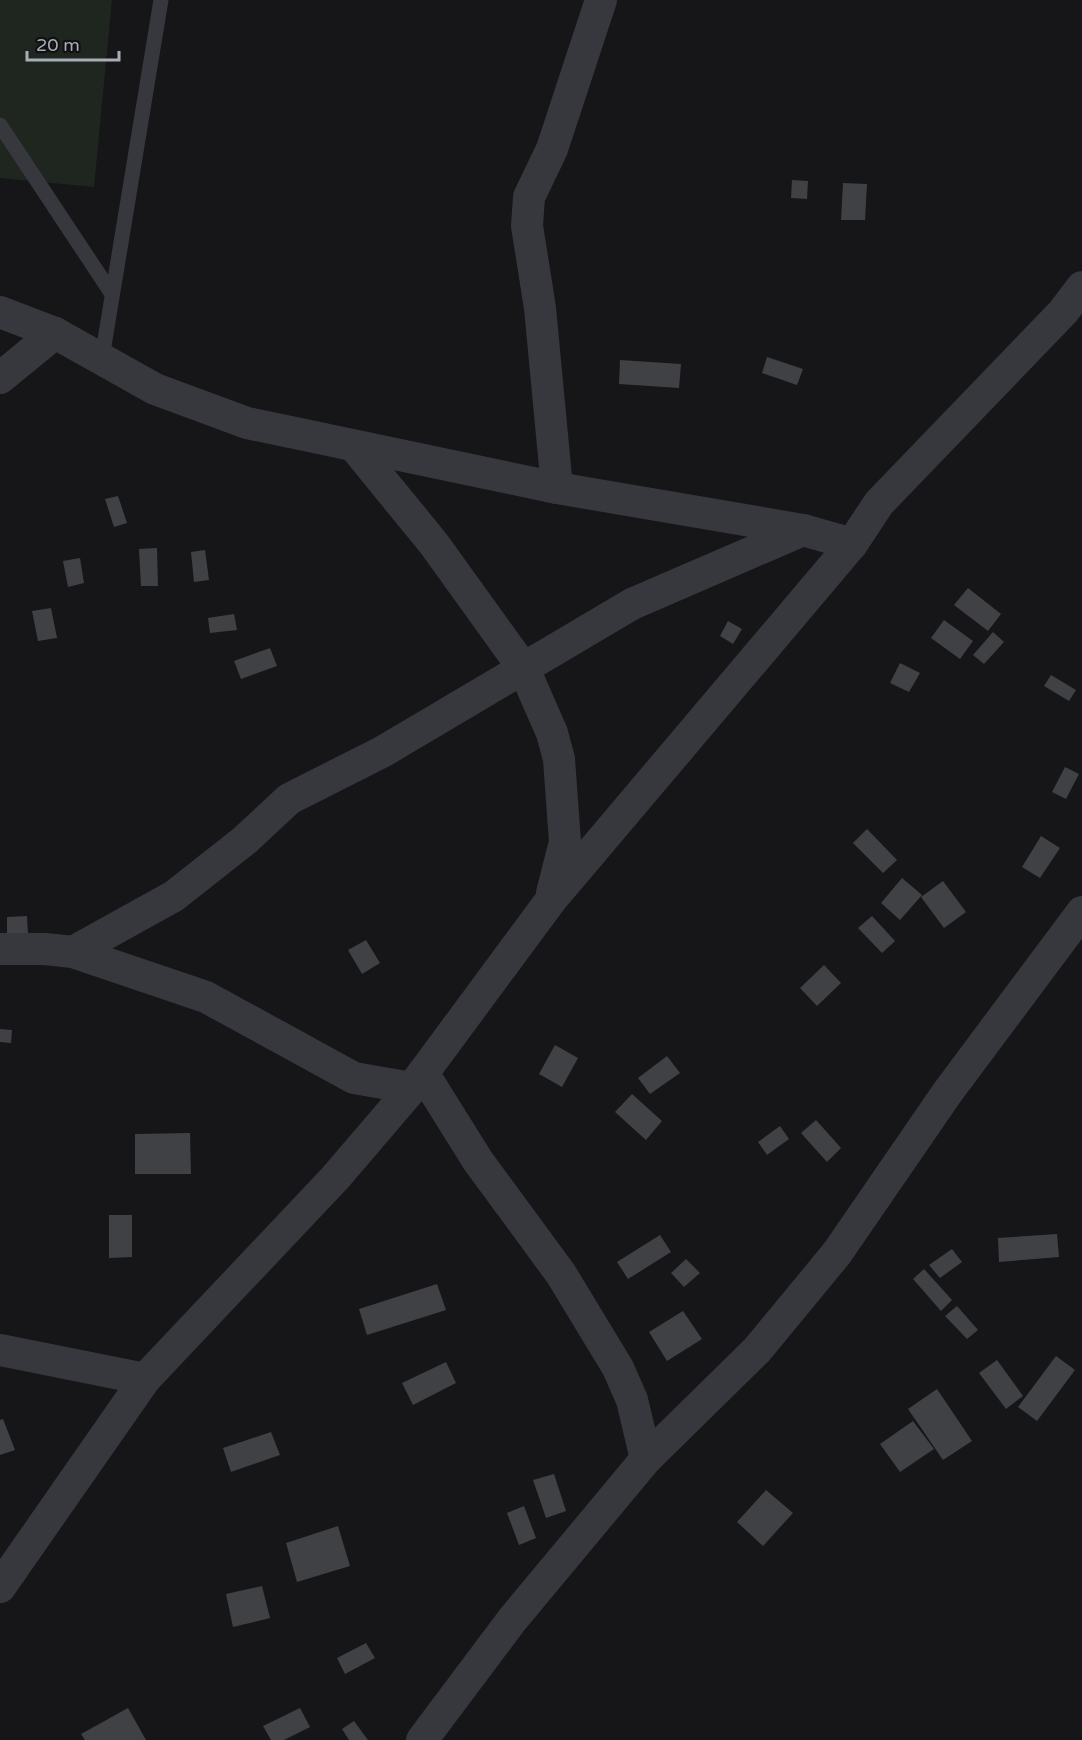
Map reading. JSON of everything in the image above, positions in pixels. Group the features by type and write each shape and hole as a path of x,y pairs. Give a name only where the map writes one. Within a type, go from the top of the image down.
{"street":[{"path":"557,488 540,308 527,225 528,207 529,198 552,149 601,0"},
{"path":"0,1587 145,1379 335,1178 417,1081 551,900 852,544 879,503 1063,312 1082,287"},
{"path":"0,312 55,333 155,389 247,423 557,488 803,530 852,544"},
{"path":"0,378 55,333"},
{"path":"354,446 434,544 524,669 552,733 559,759 565,842 551,900"},
{"path":"73,952 174,896 245,840 289,799 382,752 632,604 803,530"},
{"path":"422,1740 512,1620 646,1459 757,1350 837,1252 947,1093 1082,912"},
{"path":"0,949 45,949 73,952 206,997 354,1078 417,1081 561,1274 618,1368 632,1400 646,1459"},
{"path":"0,1350 145,1379"}],"lane":[{"path":"102,358 160,0"},
{"path":"0,125 112,294"}],"shaded area":[{"path":"0,0 112,0 94,187 0,178"}],"building":[{"path":"792,180 808,181 807,199 791,198"},
{"path":"843,183 867,184 865,220 841,220"},
{"path":"767,357 803,369 797,385 762,373"},
{"path":"620,360 681,364 679,388 619,384"},
{"path":"118,496 127,523 114,527 105,499"},
{"path":"157,548 158,586 141,586 139,549"},
{"path":"205,550 209,580 194,582 191,552"},
{"path":"80,558 84,583 68,587 63,561"},
{"path":"968,588 1001,614 988,631 954,605"},
{"path":"51,608 57,638 38,641 32,611"},
{"path":"234,614 237,630 210,633 208,618"},
{"path":"944,620 973,641 960,659 931,638"},
{"path":"728,621 742,629 733,644 720,636"},
{"path":"993,632 1004,642 984,664 973,655"},
{"path":"270,648 277,666 241,679 234,661"},
{"path":"900,663 920,673 909,692 890,683"},
{"path":"1051,675 1076,690 1069,701 1044,686"},
{"path":"1065,767 1079,774 1066,799 1052,792"},
{"path":"867,829 897,860 883,873 853,843"},
{"path":"1041,836 1060,848 1040,878 1022,867"},
{"path":"902,878 922,895 900,920 881,903"},
{"path":"943,881 966,912 944,928 921,897"},
{"path":"27,916 28,934 7,935 7,917"},
{"path":"872,916 895,941 882,953 858,928"},
{"path":"366,940 380,963 362,974 348,950"},
{"path":"824,965 841,983 817,1006 800,988"},
{"path":"0,1029 12,1030 11,1043 0,1042"},
{"path":"555,1045 578,1058 562,1087 539,1074"},
{"path":"667,1056 680,1073 650,1094 638,1078"},
{"path":"632,1094 662,1121 646,1140 615,1112"},
{"path":"816,1120 841,1148 827,1162 801,1133"},
{"path":"780,1126 789,1139 767,1155 758,1142"},
{"path":"190,1133 191,1174 135,1174 135,1134"},
{"path":"109,1215 132,1215 132,1257 109,1258"},
{"path":"1057,1234 1059,1257 999,1262 998,1238"},
{"path":"660,1235 671,1252 628,1279 617,1262"},
{"path":"952,1249 962,1262 940,1278 929,1265"},
{"path":"686,1259 700,1273 684,1287 671,1273"},
{"path":"924,1269 952,1300 941,1311 913,1279"},
{"path":"437,1284 446,1310 367,1335 359,1309"},
{"path":"957,1306 978,1330 967,1339 945,1316"},
{"path":"683,1311 702,1339 667,1361 649,1332"},
{"path":"1056,1356 1075,1370 1037,1421 1018,1407"},
{"path":"997,1360 1023,1396 1006,1409 979,1373"},
{"path":"446,1362 456,1383 413,1405 402,1383"},
{"path":"937,1389 972,1441 943,1460 908,1409"},
{"path":"3,1419 15,1450 0,1455 0,1420"},
{"path":"913,1421 934,1449 900,1472 880,1444"},
{"path":"271,1432 280,1455 231,1472 223,1448"},
{"path":"554,1474 566,1511 546,1518 533,1480"},
{"path":"766,1490 793,1513 763,1546 737,1522"},
{"path":"524,1506 536,1538 519,1545 507,1513"},
{"path":"338,1526 350,1566 297,1582 286,1543"},
{"path":"262,1586 270,1618 233,1627 226,1594"},
{"path":"366,1643 375,1658 345,1674 337,1658"},
{"path":"128,1708 146,1740 85,1740 81,1734"},
{"path":"300,1708 310,1727 284,1740 271,1740 263,1726"},
{"path":"354,1721 368,1740 349,1740 342,1729"}]}
